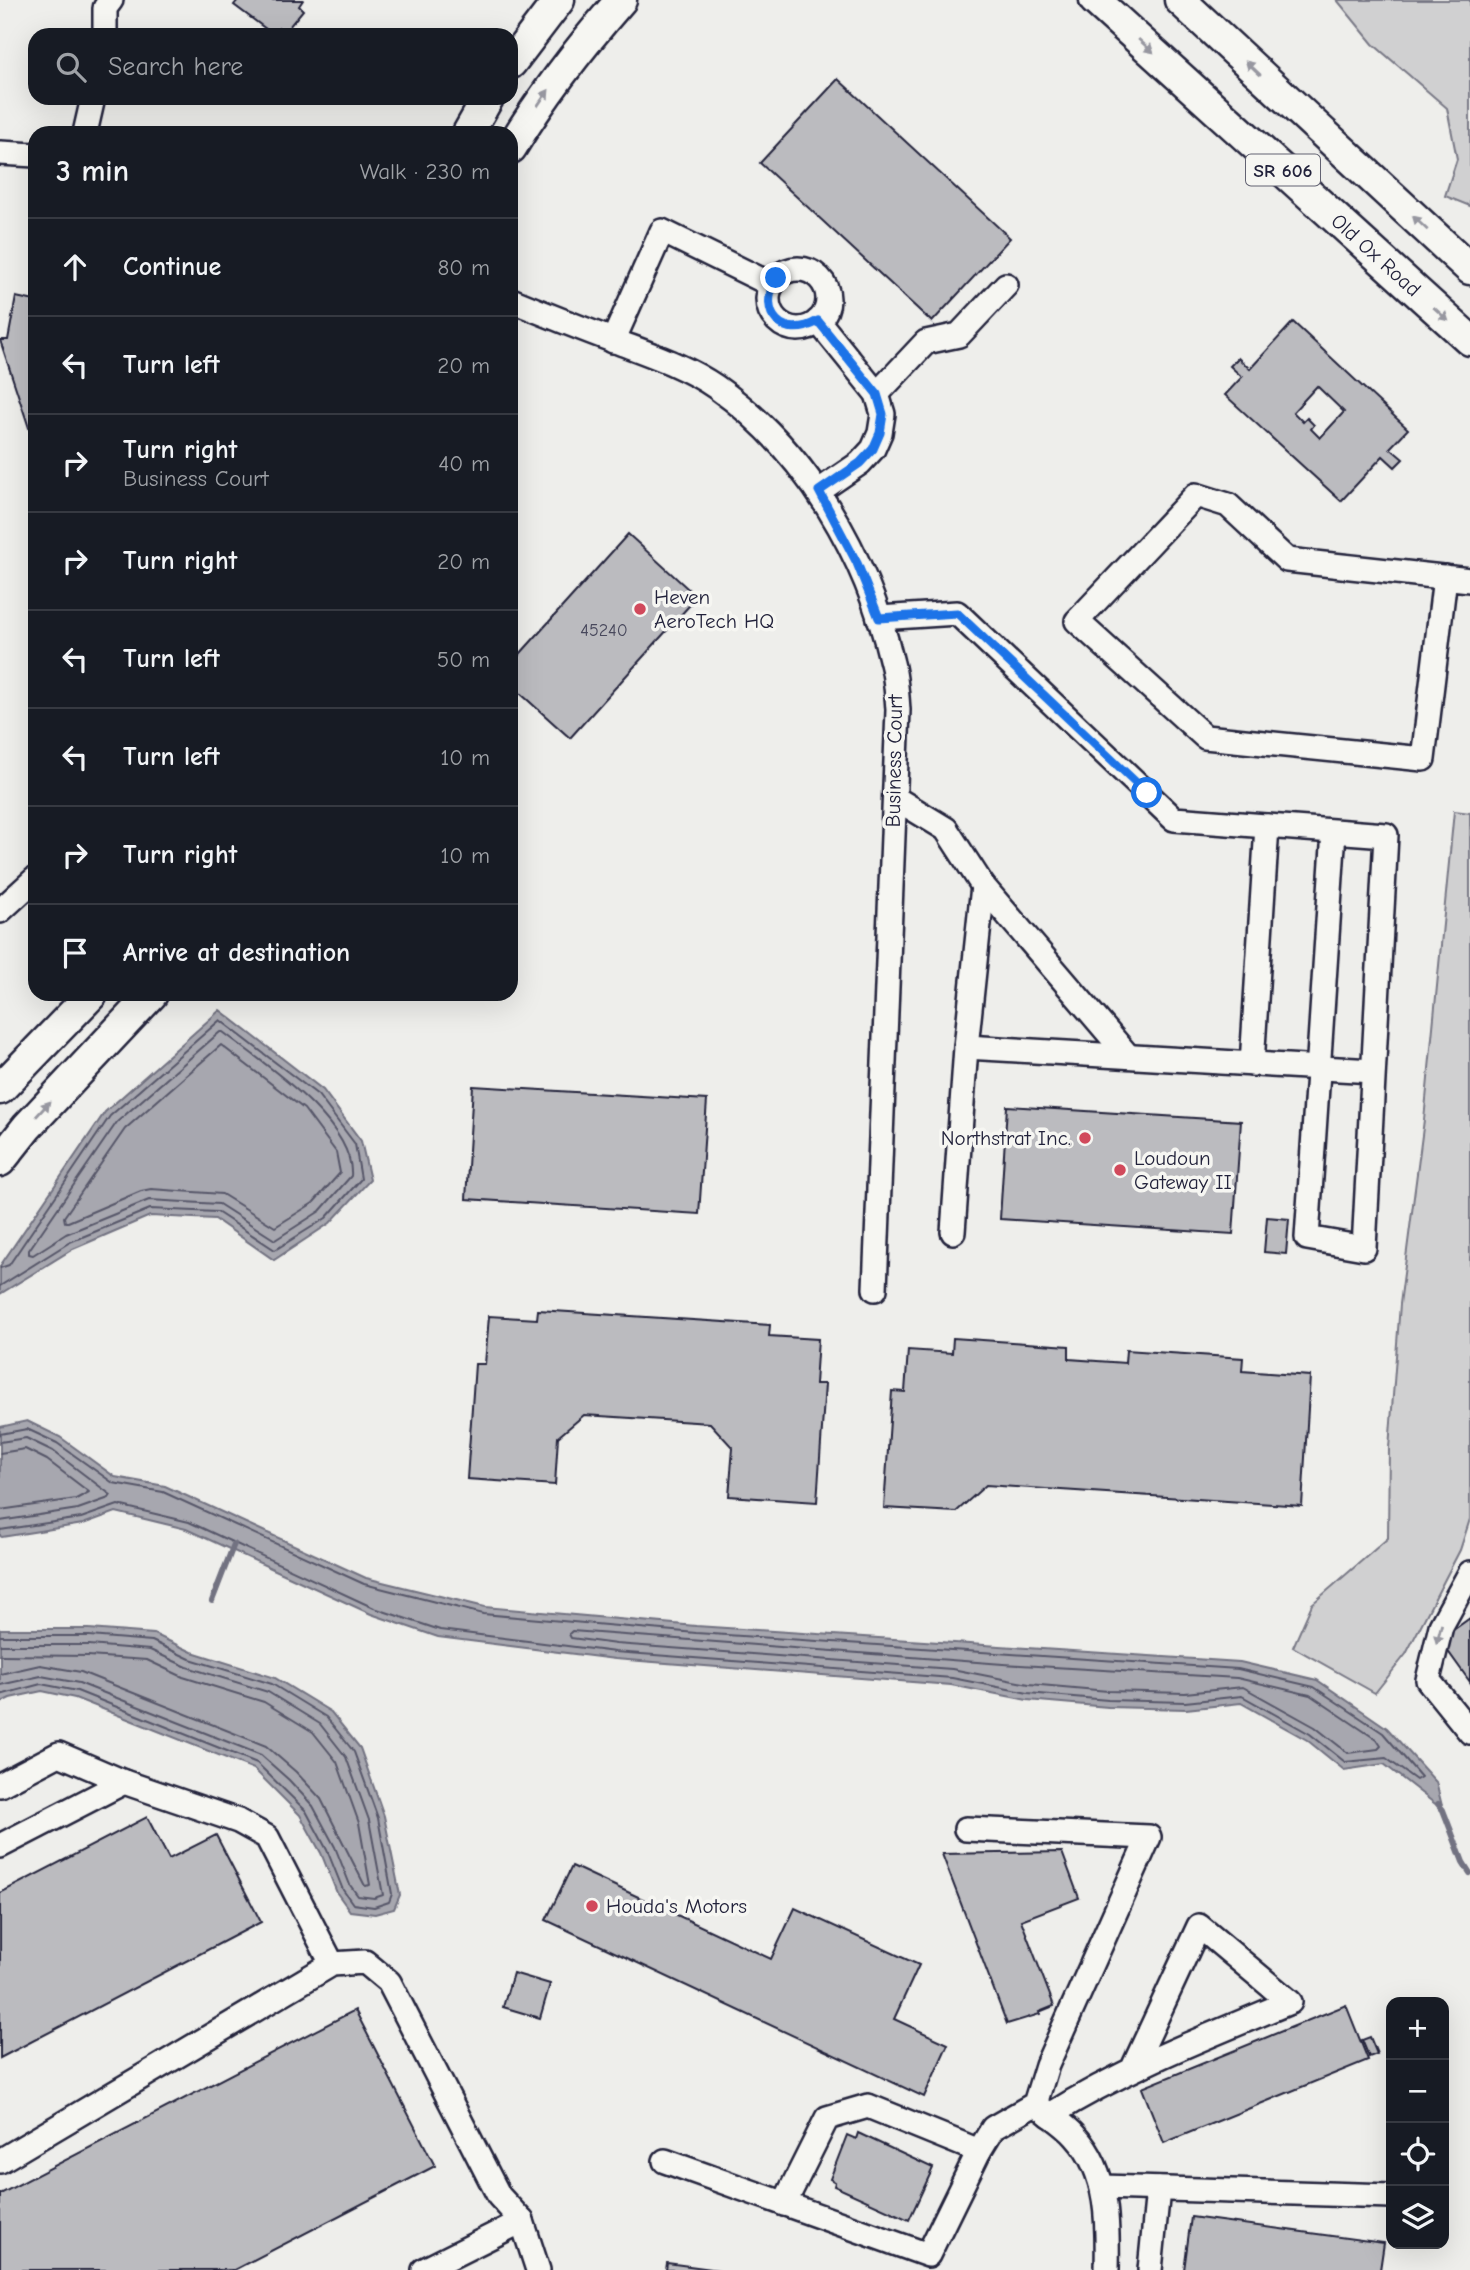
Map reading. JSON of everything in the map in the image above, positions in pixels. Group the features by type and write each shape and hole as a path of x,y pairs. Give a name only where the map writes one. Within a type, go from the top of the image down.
{"main road":[{"path":"518,54 559,0"},
{"path":"518,137 577,50 621,0"},
{"name":"Old Ox Road","path":"1095,0 1470,340"},
{"name":"SR 606","path":"1180,0 1470,269"},
{"path":"472,126 484,105"},
{"path":"0,1088 85,1001"},
{"path":"0,1161 26,1127 145,1001"}],"street":[{"path":"105,28 105,8 111,0"},
{"path":"87,126 91,105"},
{"path":"0,153 28,155"},
{"path":"613,341 662,231 772,285"},
{"path":"795,268 808,270 818,276 827,290 826,311 818,321 806,328 785,326 776,320 768,303 772,285 783,272 795,268"},
{"path":"877,394 926,342 960,335 1006,285"},
{"name":"Business Court","path":"518,303 658,357 715,387 762,426 819,491 857,563 879,618 893,665 898,710 875,1290"},
{"path":"818,321 877,394 883,414 880,433 873,449 860,463 819,491"},
{"path":"1445,577 1423,759 1205,737 1077,621 1196,495 1228,505 1287,560 1445,577 1470,580"},
{"path":"879,618 957,613 1174,819 1334,831 1386,835 1364,1248 1307,1238 1334,831"},
{"path":"895,798 946,829 983,886 1128,1056"},
{"path":"1252,1064 1267,826"},
{"path":"0,911 28,885"},
{"path":"953,1232 966,1046 983,886"},
{"path":"966,1046 1373,1071"},
{"path":"1470,1573 1441,1626 1428,1680 1470,1732"},
{"path":"0,1785 59,1754 124,1782 238,1821 267,1838 332,1964"},
{"path":"0,1846 124,1782"},
{"path":"966,1829 1149,1837 1047,2065 1042,2109"},
{"path":"665,2161 928,2255 993,2128 1085,2093 1133,2068 1290,2002 1199,1926 1133,2068"},
{"path":"0,2161 332,1964 365,1962 389,1982 499,2196 522,2221 538,2270"},
{"path":"784,2204 827,2118 868,2105 979,2151"},
{"path":"1042,2109 1075,2135 1093,2161 1103,2187 1108,2240 1107,2270"},
{"path":"1103,2187 1386,2196"},
{"path":"1150,2270 1158,2189"},
{"path":"424,2270 522,2221"}],"shaded area":[{"path":"1337,0 1470,0 1470,206 1445,196 1457,159 1447,108 1373,44"},
{"path":"1454,811 1470,813 1470,1519 1460,1550 1406,1654 1375,1693 1293,1647 1312,1604 1388,1538 1389,1448 1400,1304 1424,1120"}],"water":[{"path":"220,1010 323,1090 361,1141 370,1180 330,1223 274,1260 215,1219 150,1216 73,1249 0,1294 0,1266 105,1112"},
{"path":"27,1421 60,1437 115,1477 165,1486 366,1578 485,1607 696,1626 1240,1662 1317,1680 1387,1728 1436,1782 1443,1810 1384,1764 1344,1770 1307,1740 1241,1703 1186,1709 1108,1707 1027,1700 951,1685 615,1659 438,1637 371,1614 186,1529 116,1512 83,1524 2,1537 0,1427"},
{"path":"0,1629 89,1629 154,1634 192,1652 275,1678 331,1712 360,1748 384,1816 400,1895 394,1909 375,1914 350,1911 337,1893 321,1853 300,1815 254,1769 75,1698 42,1691 0,1703"}],"building":[{"path":"238,0 303,0 299,6 303,10 288,28 265,28 234,5"},
{"path":"838,79 1010,238 932,322 760,163"},
{"path":"16,297 28,300 28,425 0,340 8,340"},
{"path":"1293,322 1408,429 1390,448 1403,459 1395,467 1383,456 1341,501 1225,395 1242,377 1230,366 1238,358 1250,369","holes":["1317,386 1344,412 1320,438 1311,429 1314,425 1307,418 1303,422 1293,412"]},
{"path":"628,534 697,597 570,738 518,691 518,656"},
{"path":"473,1086 707,1100 699,1214 466,1199"},
{"name":"Loudoun Gateway II","path":"1007,1106 1241,1121 1233,1234 1000,1219"},
{"path":"1267,1217 1289,1219 1286,1254 1264,1252"},
{"path":"538,1310 770,1325 769,1336 818,1339 815,1384 825,1384 817,1502 729,1496 733,1448 710,1423 584,1415 558,1437 555,1485 467,1479 475,1364 485,1364 489,1316 537,1319"},
{"path":"953,1338 1069,1346 1069,1359 1125,1363 1126,1350 1243,1358 1242,1371 1310,1376 1302,1506 986,1485 956,1512 884,1508 892,1391 905,1392 908,1350 952,1353"},
{"path":"1470,1618 1470,1682 1445,1647 1449,1633"},
{"path":"147,1817 169,1859 216,1835 261,1922 0,2058 0,1893"},
{"path":"1062,1852 1079,1898 1021,1920 1054,2006 1039,2012 1040,2014 1007,2024 942,1854"},
{"path":"572,1866 771,1959 795,1908 919,1965 894,2019 948,2044 924,2097 546,1920"},
{"path":"513,1973 550,1984 540,2018 503,2007"},
{"path":"1346,2005 1368,2060 1164,2143 1142,2088"},
{"path":"355,2010 435,2166 234,2270 0,2270 0,2194"},
{"path":"1370,2037 1377,2054 1369,2057 1362,2040"},
{"path":"858,2133 933,2168 909,2220 834,2186 835,2182 830,2179 847,2135 856,2139"},
{"path":"1191,2217 1384,2243 1380,2270 1184,2270"},
{"path":"667,2263 719,2270 666,2270"}],"waterway":[{"path":"212,1601 234,1544"},
{"path":"1438,1804 1470,1873"}],"place":[{"name":"Heven AeroTech HQ","path":"640,609"},
{"name":"Northstrat Inc.","path":"1085,1138"},
{"name":"Loudoun Gateway II","path":"1120,1170"},
{"name":"Houda's Motors","path":"592,1906"}],"route":[{"path":"776,278 769,292 768,303 776,320 795,328 806,328 818,321 877,394 883,414 880,433 873,449 860,463 819,491 857,563 879,618 957,613 1147,793"}]}
